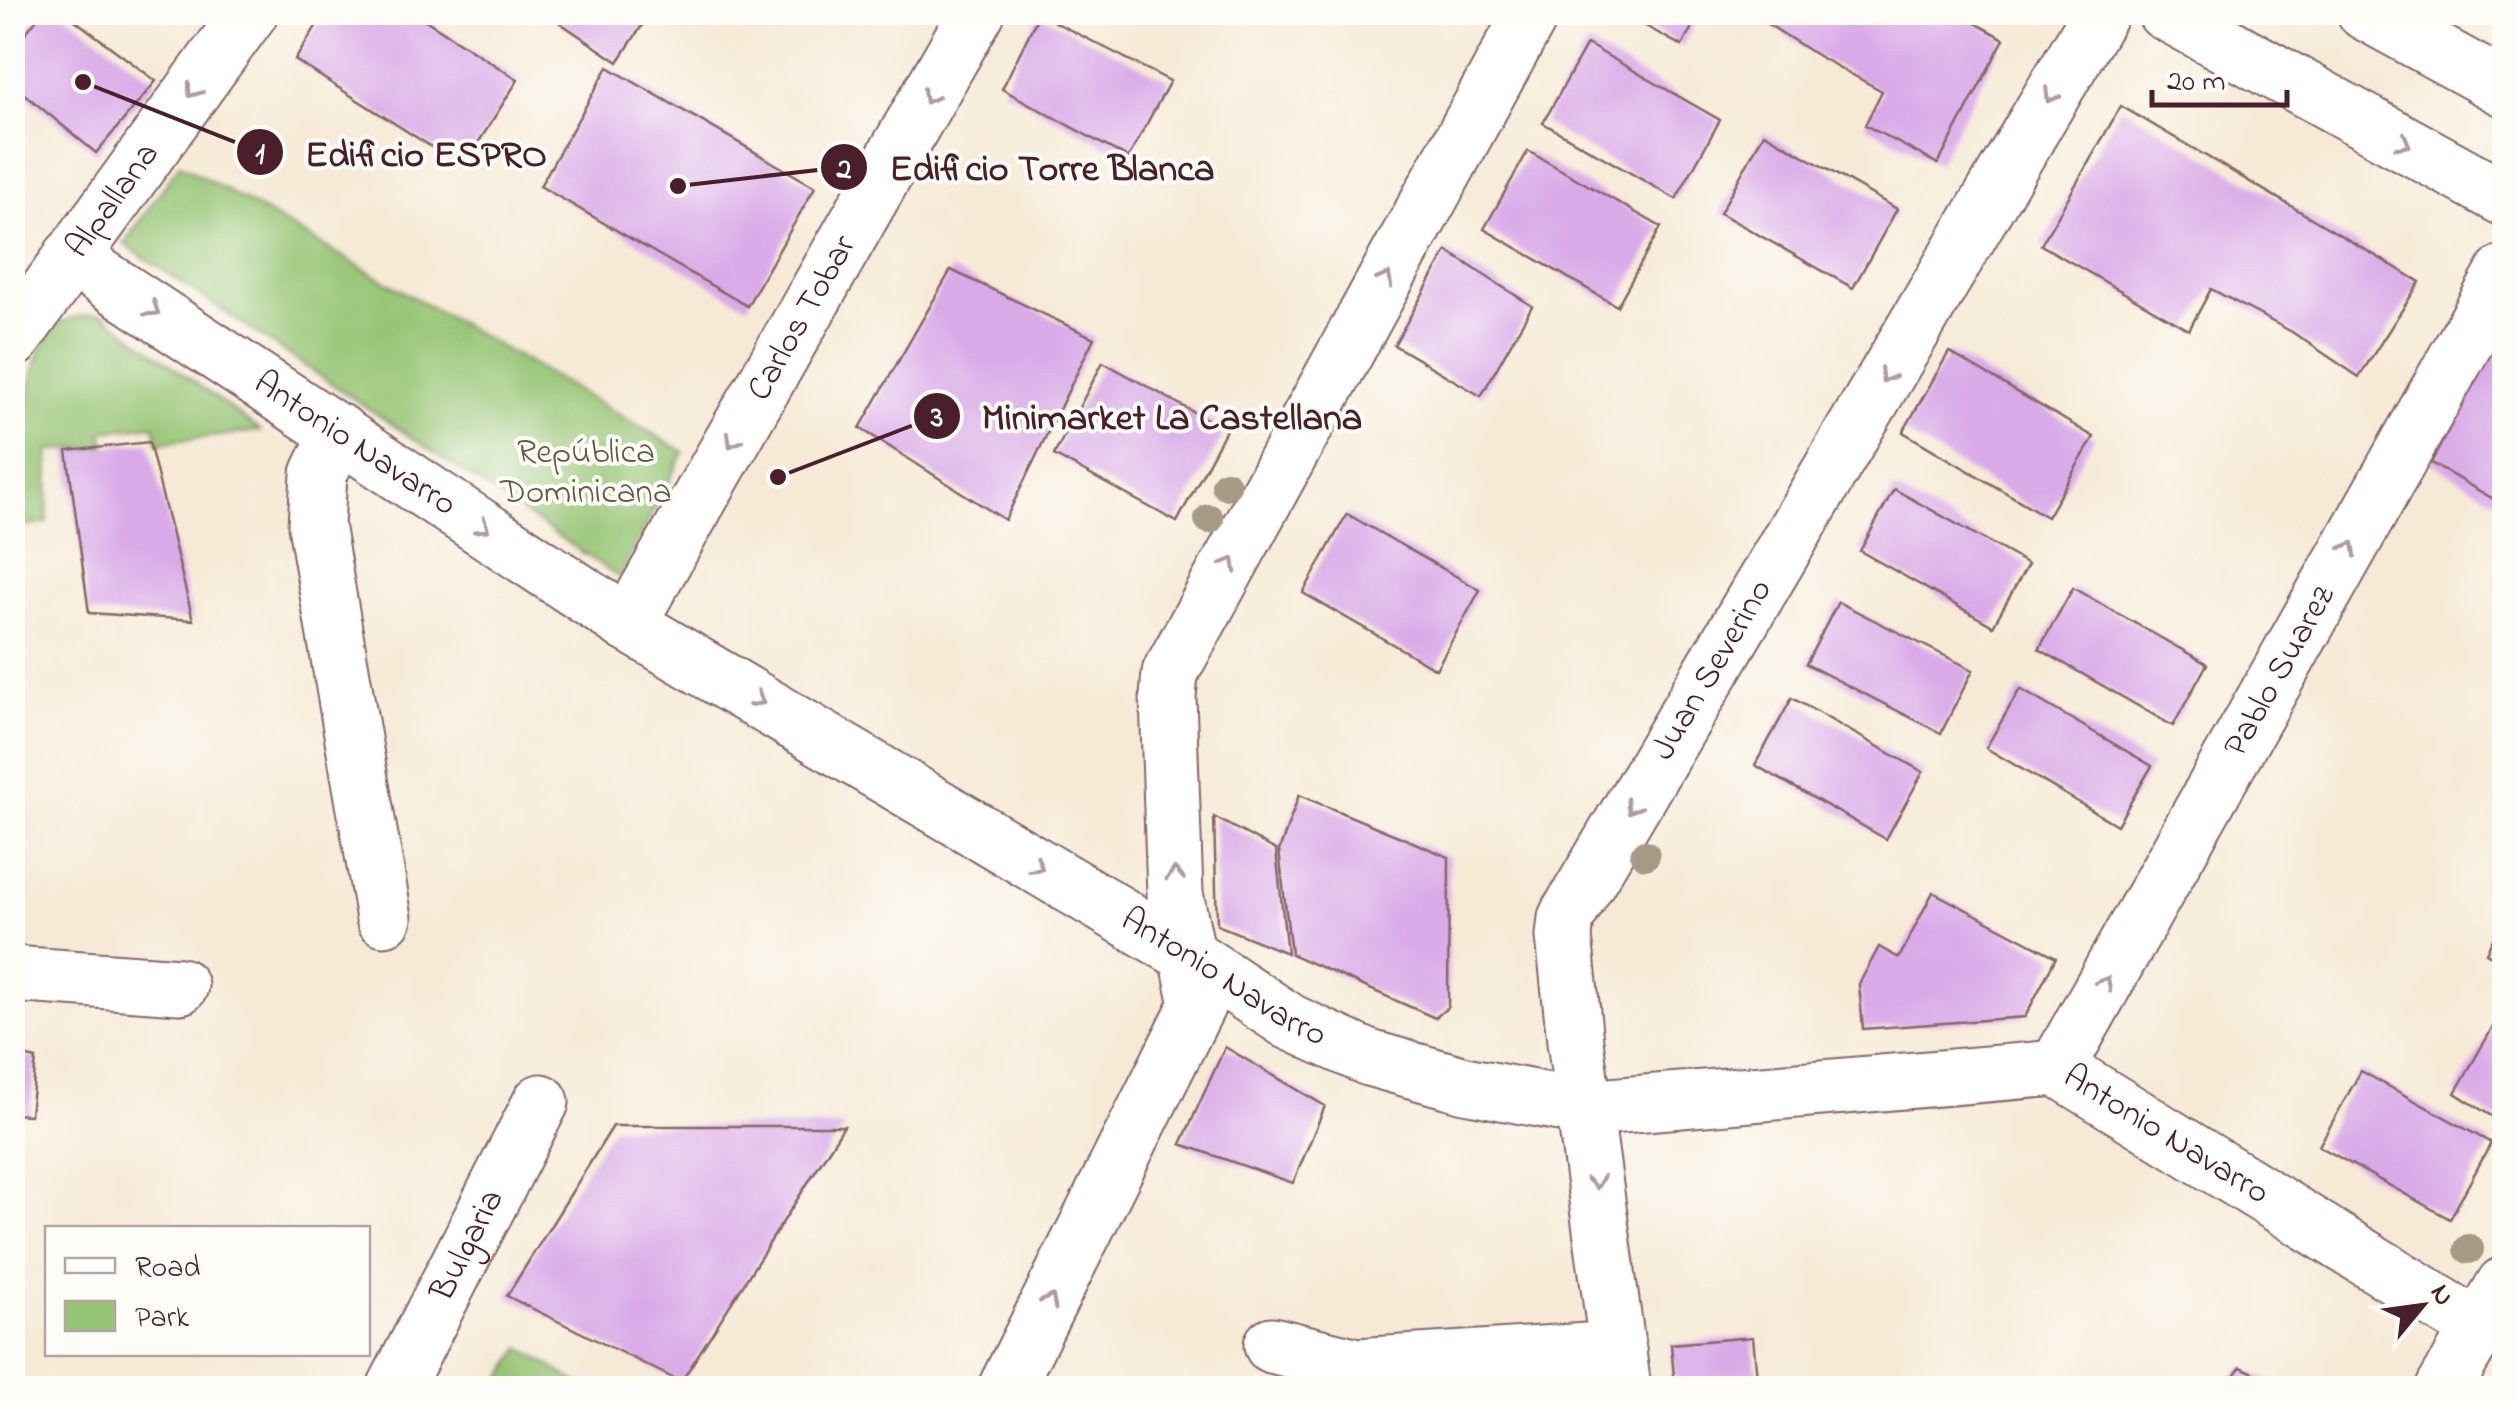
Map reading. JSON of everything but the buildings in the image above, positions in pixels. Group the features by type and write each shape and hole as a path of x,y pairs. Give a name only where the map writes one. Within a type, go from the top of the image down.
{"street":[{"name":"Alpallana","path":"12,340 250,12"},
{"name":"Carlos Tobar","path":"628,624 977,12"},
{"path":"1006,1388 1198,1004 1176,894 1170,673 1532,12"},
{"name":"Juan Severino","path":"1620,1369 1571,1006 1564,936 1566,918 2101,12"},
{"path":"2164,12 2504,198"},
{"path":"2365,12 2504,88"},
{"name":"Antonio Navarro","path":"71,256 628,624 1190,956 1290,1022 1370,1058 1465,1085 1586,1108 2056,1068 2492,1307"},
{"name":"Pablo Suarez","path":"2056,1068 2504,273"},
{"path":"339,432 318,474 316,526 384,918"},
{"path":"12,974 180,986"},
{"name":"Bulgaria","path":"395,1388 540,1102"},
{"path":"2444,1388 2492,1307"},
{"path":"1272,1345 1357,1366 1620,1369"}],"green space":[{"name":"República Dominicana","path":"180,164 684,452 619,577 124,244"},
{"path":"103,314 260,431 158,443 154,425 102,431 105,447 49,450 47,523 13,528 22,421 36,362 58,325 74,318"},
{"path":"521,1348 586,1388 496,1388"}],"place":[{"name":"Edificio ESPRO","path":"83,82"},
{"name":"Edificio Torre Blanca","path":"678,186"},
{"name":"Minimarket La Castellana","path":"778,477"}]}
